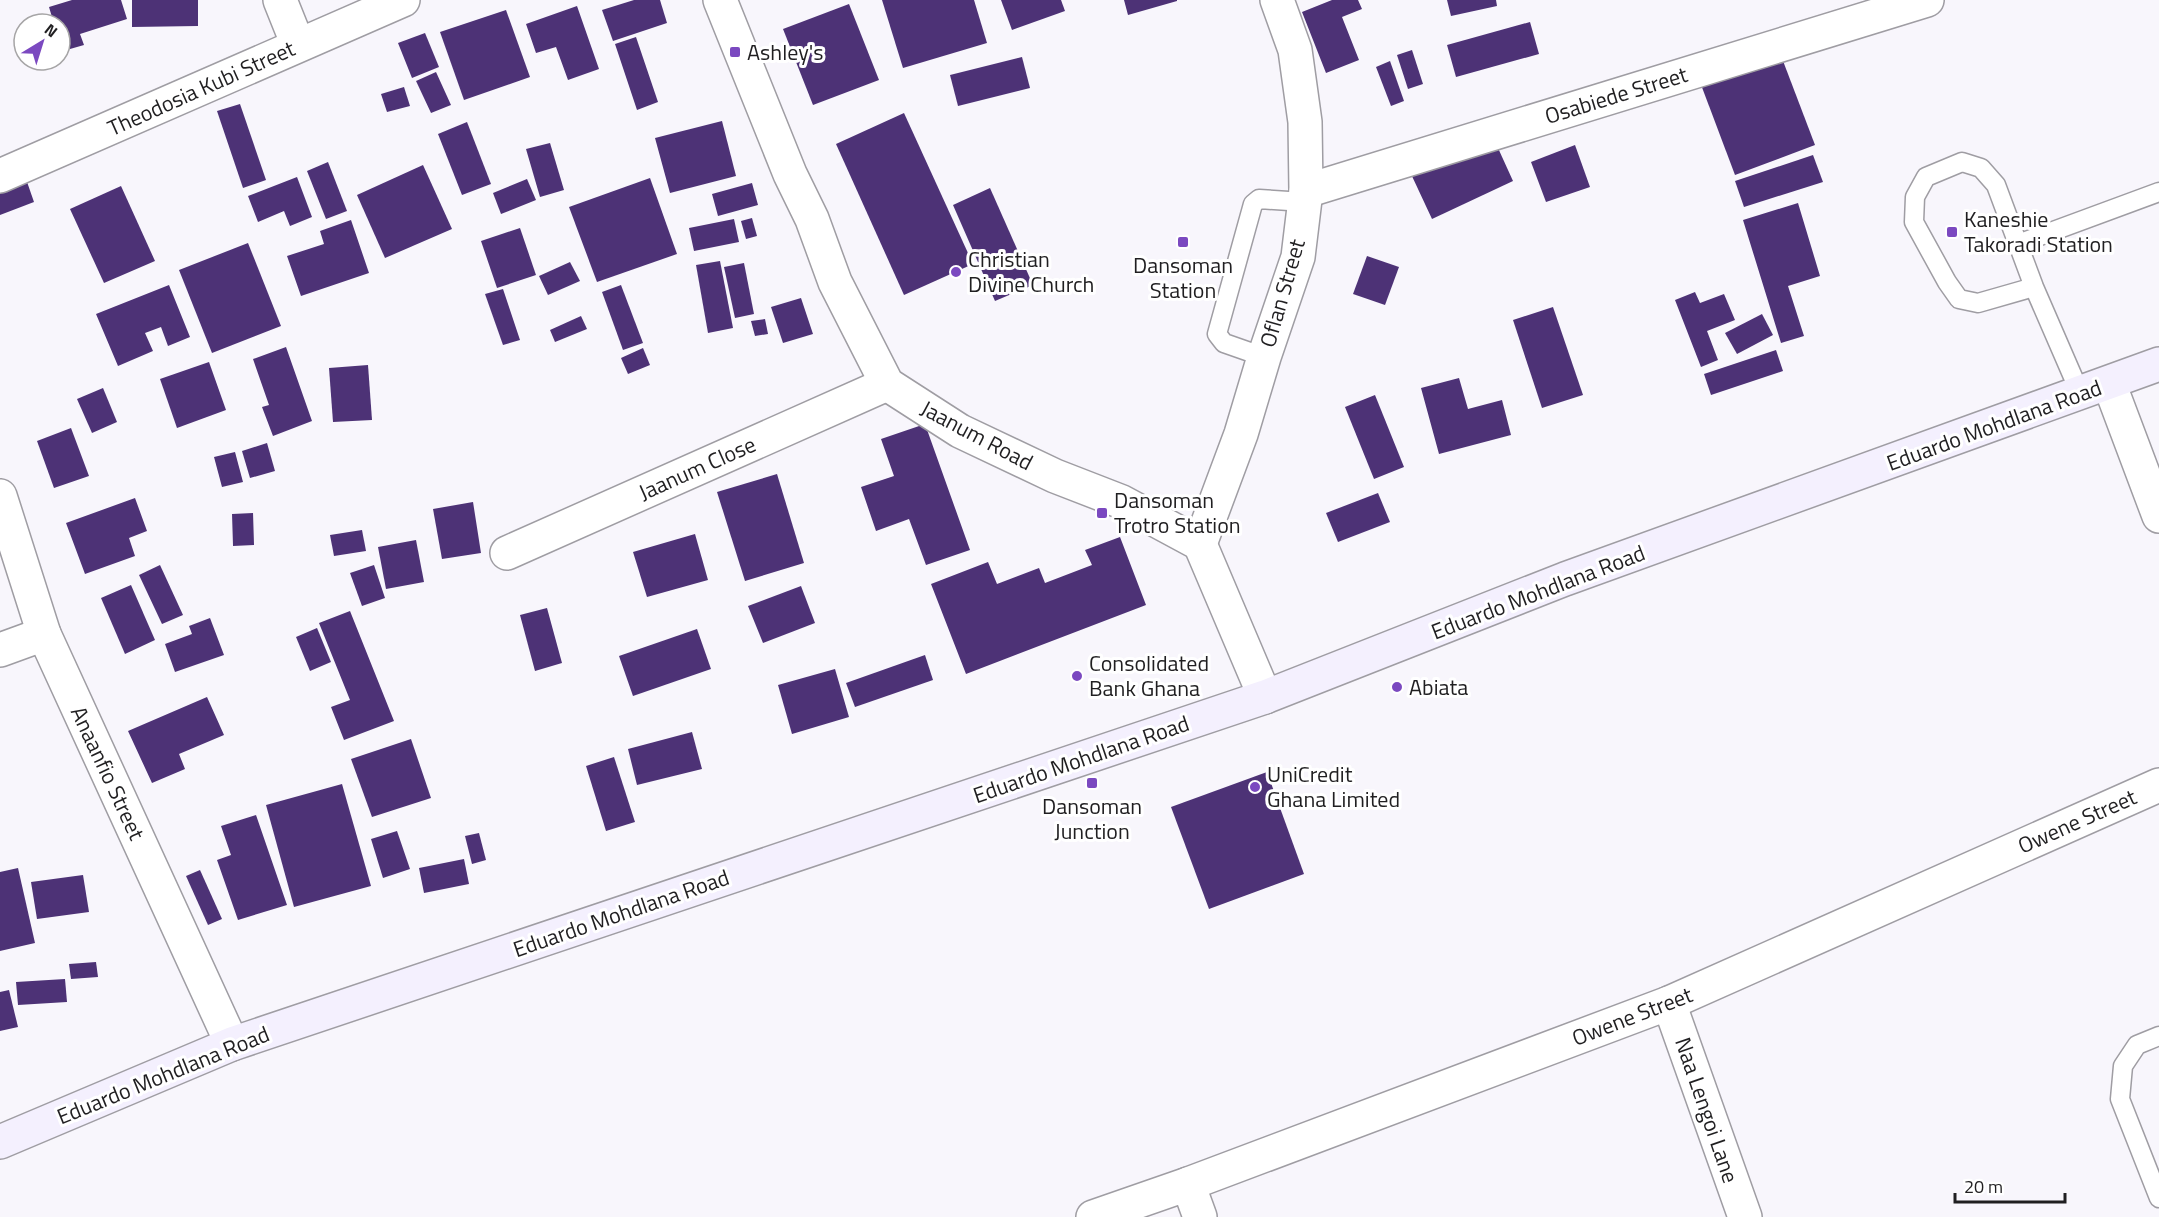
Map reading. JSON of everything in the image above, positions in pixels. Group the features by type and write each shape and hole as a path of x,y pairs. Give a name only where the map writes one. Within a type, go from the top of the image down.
{"main road":[{"name":"Eduardo Mohdlana Road","path":"0,1142 232,1044 1265,697 1565,579 2159,364"}],"street":[{"path":"280,0 298,45"},
{"name":"Theodosia Kubi Street","path":"0,176 403,0"},
{"path":"720,0 790,174 812,219 835,282 887,384"},
{"name":"Oflan Street","path":"1200,544 1241,434 1298,257 1305,196 1305,122 1295,50 1277,0"},
{"name":"Osabiede Street","path":"1305,196 1927,0"},
{"name":"Jaanum Road","path":"887,384 960,431 1055,476 1122,502 1200,544"},
{"name":"Jaanum Close","path":"507,553 887,384"},
{"path":"2095,388 2159,516"},
{"name":"Anaanfio Street","path":"0,496 44,634 232,1044"},
{"path":"1200,544 1265,697"},
{"path":"0,650 44,634"},
{"name":"Owene Street","path":"1093,1217 1188,1184 1670,1003 2159,785"},
{"name":"Naa Lengoi Lane","path":"1670,1003 1745,1217"},
{"path":"1188,1184 1200,1217"}],"lane":[{"path":"2034,287 1978,303 1959,299 1914,222 1915,197 1926,177 1962,162 1981,168 1996,185 2034,287 2095,388"},
{"path":"2018,244 2159,192"},
{"path":"1264,357 1224,343 1217,334 1253,204 1259,200 1305,196"},
{"path":"2159,1036 2137,1045 2123,1066 2120,1099 2159,1198"}],"building":[{"path":"72,0 121,0 127,19 80,34 84,45 72,48 72,12 50,12 49,7"},
{"path":"132,0 198,0 198,26 132,27"},
{"path":"634,0 660,0 667,23 613,41 602,10"},
{"path":"882,0 974,0 987,43 903,68"},
{"path":"1001,0 1061,0 1065,11 1012,30"},
{"path":"1124,0 1177,0 1177,1 1128,15"},
{"path":"1332,0 1358,0 1362,9 1342,17 1359,60 1326,73 1302,12"},
{"path":"1447,0 1496,0 1497,6 1451,16"},
{"path":"849,4 879,80 813,105 783,29"},
{"path":"577,6 599,69 568,80 556,47 536,53 526,24"},
{"path":"506,10 530,77 464,100 440,32"},
{"path":"1530,22 1539,54 1456,77 1447,45"},
{"path":"425,33 439,67 412,78 398,43"},
{"path":"636,37 658,102 637,110 615,44"},
{"path":"1412,50 1423,84 1408,89 1397,55"},
{"path":"1780,53 1815,145 1735,175 1700,82"},
{"path":"1022,57 1030,88 958,106 950,75"},
{"path":"1390,61 1404,101 1391,106 1376,67"},
{"path":"436,72 451,105 431,113 416,81"},
{"path":"404,87 410,106 387,112 381,94"},
{"path":"240,104 266,180 243,188 217,111"},
{"path":"904,113 973,264 904,295 836,144"},
{"path":"722,121 736,176 670,193 655,138"},
{"path":"467,122 491,184 462,195 438,134"},
{"path":"1493,137 1513,181 1432,219 1411,174"},
{"path":"550,143 564,190 540,197 526,149"},
{"path":"1575,145 1590,187 1546,202 1531,162"},
{"path":"1813,155 1823,182 1744,207 1735,181"},
{"path":"328,162 347,211 326,219 307,171"},
{"path":"423,165 452,229 385,258 357,195"},
{"path":"297,177 312,217 290,226 284,211 258,222 248,196"},
{"path":"650,178 677,254 597,282 569,207"},
{"path":"26,179 34,202 0,215 0,188"},
{"path":"527,179 536,200 501,214 493,193"},
{"path":"752,183 758,205 718,216 712,194"},
{"path":"121,186 155,261 104,283 70,209"},
{"path":"990,188 1033,285 995,301 953,205"},
{"path":"1798,203 1820,276 1788,286 1804,336 1781,343 1743,220"},
{"path":"752,218 757,236 746,239 741,221"},
{"path":"734,219 739,242 694,251 689,228"},
{"path":"351,220 369,273 301,296 287,256 324,244 320,231"},
{"path":"520,228 536,275 497,288 481,241"},
{"path":"248,243 281,326 212,353 179,270"},
{"path":"1367,256 1399,267 1385,305 1353,294"},
{"path":"720,261 733,328 708,333 696,265"},
{"path":"570,262 580,281 548,295 539,276"},
{"path":"744,263 754,314 735,318 724,267"},
{"path":"169,285 190,337 168,346 161,327 145,333 153,351 118,366 96,314"},
{"path":"621,285 643,343 623,350 602,292"},
{"path":"503,289 520,340 503,345 485,294"},
{"path":"1695,292 1700,303 1724,294 1735,320 1707,331 1718,360 1701,367 1675,300"},
{"path":"801,298 813,334 783,343 771,307"},
{"path":"1553,307 1583,395 1542,408 1513,320"},
{"path":"1762,314 1773,335 1737,354 1725,333"},
{"path":"581,316 587,329 555,342 550,330"},
{"path":"765,319 768,334 755,336 751,321"},
{"path":"286,347 312,421 273,436 262,407 269,405 253,359"},
{"path":"643,348 650,365 628,374 621,358"},
{"path":"1776,350 1783,371 1711,395 1704,374"},
{"path":"209,362 226,410 177,428 160,379"},
{"path":"368,365 372,420 333,422 329,368"},
{"path":"1459,378 1468,409 1502,400 1511,435 1439,454 1421,388"},
{"path":"103,388 117,422 92,433 77,399"},
{"path":"1375,395 1404,467 1374,479 1345,407"},
{"path":"925,424 970,550 926,565 909,519 876,531 861,487 894,476 881,439"},
{"path":"71,428 89,476 54,488 37,441"},
{"path":"267,443 275,471 250,478 242,451"},
{"path":"235,452 243,482 222,487 214,457"},
{"path":"777,474 804,563 745,581 717,492"},
{"path":"1378,493 1390,522 1338,542 1326,513"},
{"path":"135,498 147,531 129,538 135,556 85,574 66,523"},
{"path":"473,502 481,553 442,559 433,509"},
{"path":"253,513 254,545 233,546 232,514"},
{"path":"362,530 366,551 334,556 330,535"},
{"path":"695,534 708,580 647,597 633,552"},
{"path":"1120,537 1146,605 966,674 931,584 988,562 997,584 1039,568 1045,583 1092,565 1085,550"},
{"path":"416,540 424,582 386,589 378,547"},
{"path":"160,565 183,615 162,624 139,575"},
{"path":"374,565 385,598 362,606 350,573"},
{"path":"131,585 155,640 125,654 101,598"},
{"path":"801,586 815,623 763,643 748,606"},
{"path":"547,608 562,663 535,671 520,615"},
{"path":"350,611 394,721 344,740 331,707 350,700 319,623"},
{"path":"210,618 224,655 175,672 165,644 192,634 189,626"},
{"path":"317,628 331,662 310,671 296,637"},
{"path":"697,629 711,669 633,696 619,656"},
{"path":"925,655 933,680 855,707 846,683"},
{"path":"835,669 849,717 792,734 778,685"},
{"path":"207,697 224,735 179,754 185,769 152,783 128,731"},
{"path":"692,732 702,769 637,785 628,749"},
{"path":"411,739 431,798 372,817 351,759"},
{"path":"614,757 635,822 606,831 586,766"},
{"path":"1267,772 1304,874 1209,909 1171,807"},
{"path":"342,784 371,886 294,907 266,805"},
{"path":"256,815 287,905 238,920 217,860 231,855 221,826"},
{"path":"397,831 410,869 383,878 371,839"},
{"path":"479,833 486,860 472,864 465,836"},
{"path":"464,859 469,884 424,893 419,868"},
{"path":"18,868 35,943 0,951 0,872"},
{"path":"200,870 222,919 208,925 186,876"},
{"path":"83,875 89,912 37,919 31,882"},
{"path":"96,962 98,977 71,979 69,964"},
{"path":"65,979 67,1002 18,1005 16,982"},
{"path":"9,990 18,1027 0,1031 0,992"}],"place":[{"name":"Ashley's","path":"735,52"},
{"name":"Kaneshie Takoradi Station","path":"1952,232"},
{"name":"Dansoman Station","path":"1183,242"},
{"name":"Christian Divine Church","path":"956,272"},
{"name":"Dansoman Trotro Station","path":"1102,513"},
{"name":"Consolidated Bank Ghana","path":"1077,676"},
{"name":"Abiata","path":"1397,687"},
{"name":"Dansoman Junction","path":"1092,783"},
{"name":"UniCredit Ghana Limited","path":"1255,787"}]}
